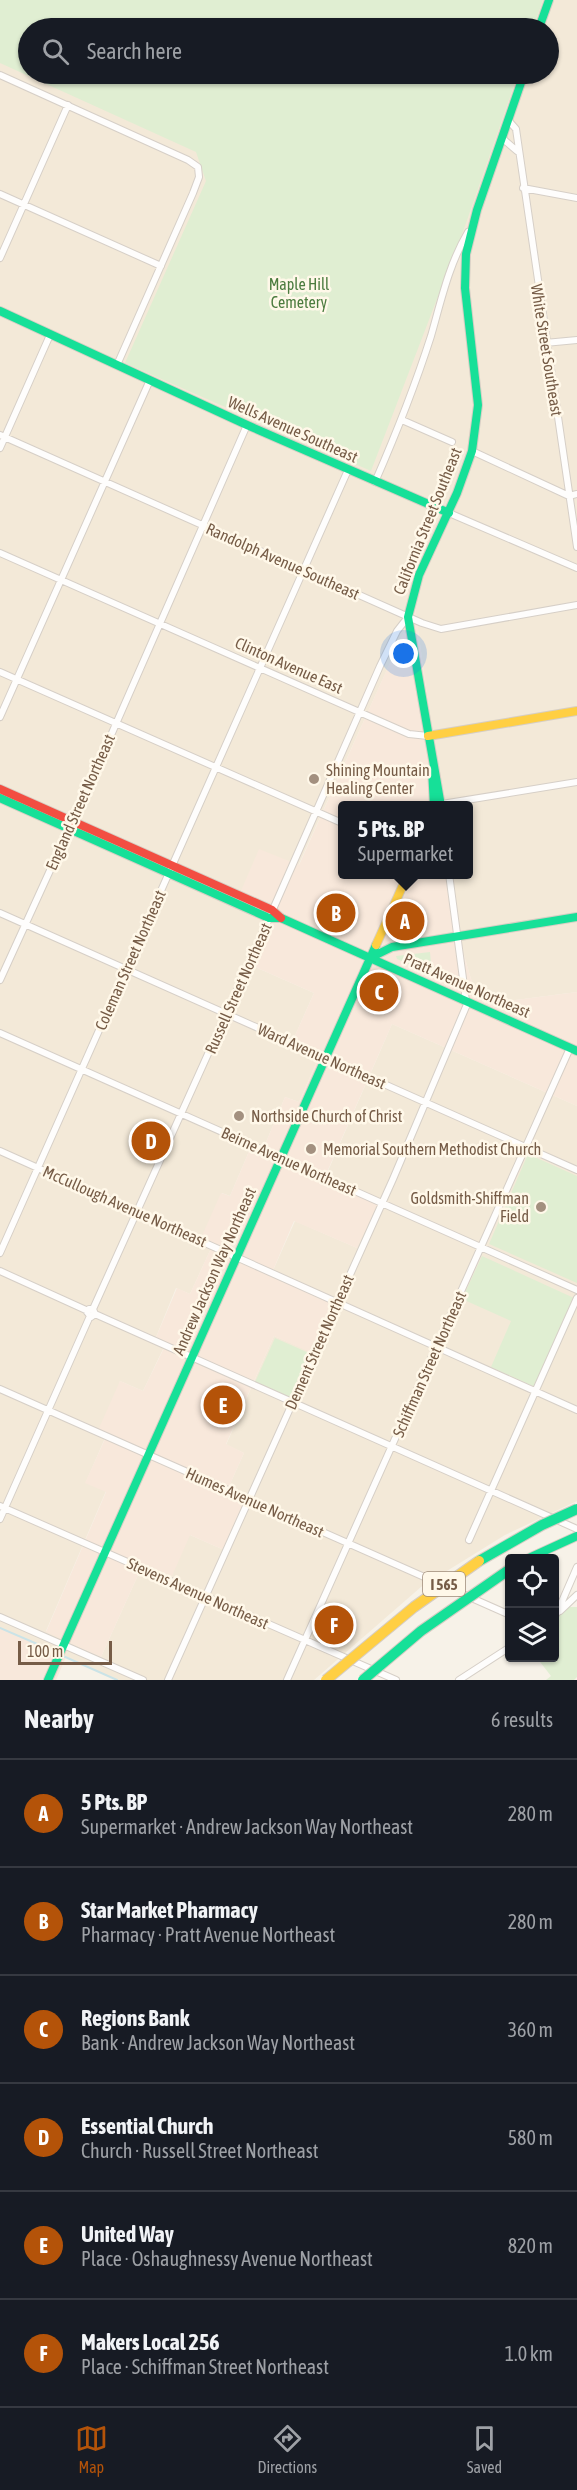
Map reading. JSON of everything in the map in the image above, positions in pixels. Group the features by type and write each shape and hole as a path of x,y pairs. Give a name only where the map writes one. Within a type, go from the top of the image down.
{"main road":[{"path":"543,18 549,0"},
{"name":"California Street Southeast","path":"428,736 408,617 413,590 448,513 472,451 478,419 477,386 464,291 466,247 471,226 521,84"},
{"name":"Wells Avenue Southeast","path":"0,311 247,425 448,513"},
{"name":"Clinton Avenue East","path":"428,736 577,711"},
{"path":"428,736 437,778 439,801"},
{"name":"Pratt Avenue Northeast","path":"0,789 70,824 574,1049"},
{"name":"Pratt Avenue Northeast","path":"0,798 70,824"},
{"name":"Andrew Jackson Way Northeast","path":"48,1680 406,879"},
{"path":"370,958 392,947 577,917"},
{"name":"I 565","path":"326,1680 428,1595 455,1576 538,1527 577,1509"},
{"path":"538,1554 577,1536"},
{"name":"I 565","path":"363,1680 421,1630 505,1572"}],"street":[{"path":"0,75 18,83"},
{"path":"20,84 188,159 198,166 196,185 117,365"},
{"path":"0,258 68,105"},
{"name":"White Street Southeast","path":"508,120 516,129 545,343 577,547"},
{"path":"502,138 518,152"},
{"path":"523,188 577,198"},
{"path":"0,194 161,266"},
{"path":"375,482 402,420 459,247 471,226"},
{"path":"0,448 2,436 50,335"},
{"path":"545,343 577,340"},
{"path":"0,717 150,380"},
{"path":"402,420 452,442"},
{"name":"England Street Northeast","path":"0,980 205,526 247,425"},
{"name":"Randolph Avenue Southeast","path":"2,436 408,617 441,628 577,605"},
{"path":"472,451 569,496 577,495"},
{"name":"Coleman Street Northeast","path":"0,1253 348,470"},
{"name":"Wells Avenue Southeast","path":"448,513 577,568"},
{"name":"Clinton Avenue East","path":"0,553 409,734 419,737 428,736"},
{"name":"Russell Street Northeast","path":"0,1519 2,1507 136,1212 226,1014 274,916 316,811 380,666 397,631 408,617"},
{"path":"0,672 338,821"},
{"path":"463,801 577,782"},
{"name":"Dement Street Northeast","path":"168,1680 382,1202 467,1002 450,879"},
{"name":"Ward Avenue Northeast","path":"0,913 577,1170"},
{"name":"Beirne Avenue Northeast","path":"0,1033 577,1290"},
{"name":"Schiffman Street Northeast","path":"286,1680 526,1147 574,1049"},
{"name":"McCullough Avenue Northeast","path":"0,1151 577,1410"},
{"path":"0,1271 577,1529"},
{"path":"469,1540 577,1298"},
{"name":"Humes Avenue Northeast","path":"0,1389 505,1613"},
{"name":"Stevens Avenue Northeast","path":"2,1507 396,1680"},
{"path":"559,1608 577,1567"},
{"path":"559,1611 577,1595"},
{"path":"0,1617 143,1680"},
{"path":"459,1680 505,1650"}],"shaded area":[{"path":"0,0 577,0 577,992 492,1003 476,996 458,935 451,879 473,879 473,801 441,801 415,608 298,866 264,919 246,963 314,993 289,1049 317,1061 299,1102 285,1097 264,1147 253,1142 230,1196 222,1193 213,1244 190,1294 176,1288 154,1342 164,1347 143,1391 120,1381 105,1438 86,1482 106,1491 46,1631 101,1657 143,1564 190,1535 224,1550 226,1493 244,1453 226,1445 274,1336 312,1352 271,1275 295,1221 357,1248 324,1180 392,1024 577,1106 577,1501 505,1535 421,1587 314,1680 117,1680 0,1628"},
{"path":"415,607 441,801 338,801 338,879 451,879 458,935 476,996 492,1003 577,992 577,1106 392,1024 324,1179 378,1204 357,1248 294,1221 271,1275 334,1303 312,1353 274,1336 226,1444 244,1453 226,1493 245,1502 224,1550 190,1535 172,1576 143,1564 101,1657 46,1632 106,1492 85,1483 105,1439 96,1435 120,1381 143,1391 164,1348 154,1342 177,1288 190,1294 213,1244 201,1238 221,1193 230,1196 253,1142 264,1147 285,1097 299,1102 317,1061 289,1049 314,993 246,963 264,919 235,905 259,849 299,865"},
{"path":"0,1628 66,1657 56,1680 0,1680"}],"green space":[{"name":"Maple Hill Cemetery","path":"0,0 543,0 537,18 18,18 18,71 0,63"},
{"name":"Maple Hill Cemetery","path":"46,84 515,84 465,226 371,471 125,363 206,181 196,152"},
{"path":"430,952 432,974 397,959 396,956"},
{"name":"Goldsmith-Shiffman Field","path":"528,1154 577,1176 577,1283 489,1244"},
{"path":"482,1256 574,1298 535,1387 491,1367 511,1321 462,1299"},
{"path":"275,1338 309,1353 290,1397 255,1382"},
{"path":"564,1607 577,1607 577,1677 574,1680 546,1680 551,1676 540,1662 559,1662 559,1614"}],"waterway":[{"path":"0,1628 58,1653"},
{"path":"63,1656 117,1680"}],"traffic: fast":[{"path":"543,18 549,0"},
{"path":"440,801 408,617 419,575 457,493 472,451 478,405 465,288 466,254 477,210 521,84"},
{"path":"0,311 247,425 449,513"},
{"path":"432,769 434,801"},
{"path":"0,798 269,918 279,918"},
{"path":"370,958 392,947 577,917"},
{"path":"281,918 577,1051"},
{"path":"48,1680 376,945"},
{"path":"479,1561 542,1525 577,1509"},
{"path":"538,1554 577,1536"},
{"path":"363,1680 421,1631 505,1572"}],"traffic: slow":[{"path":"428,736 577,711"},
{"path":"376,945 406,879"},
{"path":"326,1680 414,1607 479,1561"}],"traffic: jam":[{"path":"0,789 272,910 281,918"}],"place":[{"name":"Shining Mountain Healing Center","path":"314,779"},
{"name":"Star Market Pharmacy","path":"336,913"},
{"name":"5 Pts. BP","path":"405,921"},
{"name":"Regions Bank","path":"379,992"},
{"name":"Northside Church of Christ","path":"239,1116"},
{"name":"Essential Church","path":"151,1141"},
{"name":"Memorial Southern Methodist Church","path":"311,1149"},
{"name":"Goldsmith-Shiffman Field","path":"541,1207"},
{"name":"United Way","path":"223,1405"},
{"name":"Makers Local 256","path":"334,1625"}]}
